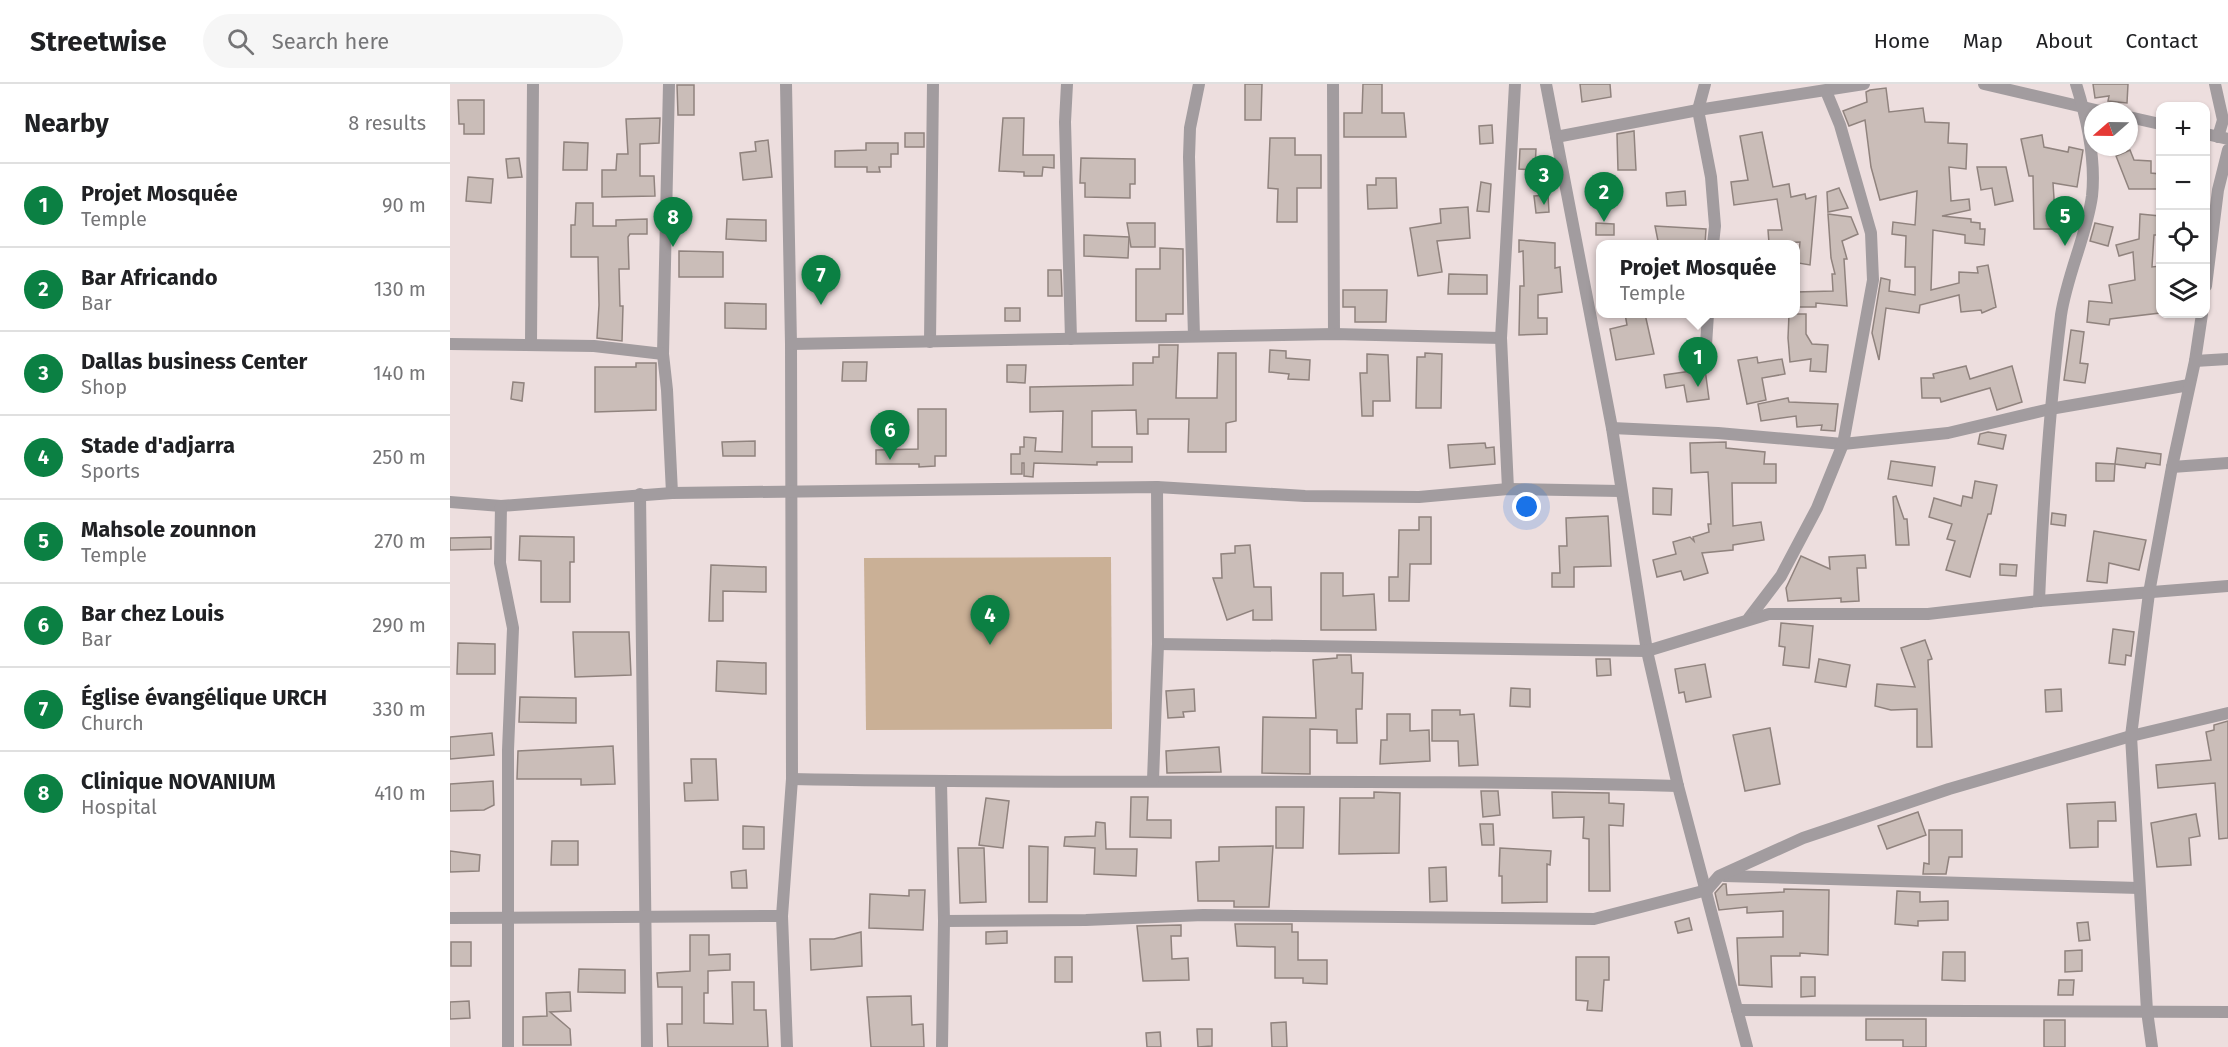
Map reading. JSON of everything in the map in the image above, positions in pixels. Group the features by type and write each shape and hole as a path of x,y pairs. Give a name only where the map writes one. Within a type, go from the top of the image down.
{"street":[{"path":"531,343 533,84"},
{"path":"669,84 663,354 672,493"},
{"path":"786,84 791,344 792,780 782,916 787,1047"},
{"path":"930,342 933,84"},
{"path":"1067,84 1065,122 1071,339"},
{"path":"1194,336 1189,157 1190,128 1199,84"},
{"path":"1333,84 1334,334"},
{"path":"1508,489 1501,338 1515,84"},
{"path":"1546,84 1612,428 1620,491 1647,651 1678,786 1747,1047"},
{"path":"1705,84 1698,110 1711,177 1715,225 1713,240"},
{"path":"1556,137 1698,110 1864,84"},
{"path":"1984,84 2084,107"},
{"path":"2076,84 2084,107"},
{"path":"2215,84 2223,120 2217,136"},
{"path":"1749,618 1780,576 1817,508 1843,444 1873,280 1871,233 1840,125 1826,91"},
{"path":"2138,119 2156,123"},
{"path":"2208,264 2218,190 2228,150"},
{"path":"2039,601 2050,409 2062,312 2092,197 2091,156"},
{"path":"2218,190 2228,201"},
{"path":"1706,345 1708,318"},
{"path":"2152,1047 2147,1011 2131,736 2149,593 2201,318"},
{"path":"791,344 1334,334 1501,338"},
{"path":"450,344 531,343 594,346 663,354"},
{"path":"2195,361 2228,358"},
{"path":"1612,428 1718,433 1843,444 1948,433 2050,409 2189,385"},
{"path":"2172,467 2228,463"},
{"path":"450,502 501,506 672,493 1157,487 1305,496 1408,497 1508,489 1620,491"},
{"path":"1153,780 1158,644 1157,487"},
{"path":"640,494 647,1047"},
{"path":"501,506 500,563 513,628 507,919 508,1047"},
{"path":"1158,644 1647,651 1749,618 1769,614 1928,614 2039,601 2228,586"},
{"path":"944,921 1086,920 1203,915 1594,919 1707,890 1719,876 1803,838 1950,789 2131,736 2228,713"},
{"path":"792,780 941,782 1153,780 1271,783 1494,781 1678,786"},
{"path":"941,782 944,921 942,1047"},
{"path":"1719,876 2139,888"},
{"path":"450,918 646,919 782,916"},
{"path":"1737,1010 2228,1012"}],"shaded area":[{"path":"1111,557 1112,729 866,730 864,558"}],"building":[{"path":"1245,84 1262,84 1261,120 1245,120"},
{"path":"1363,84 1382,84 1382,113 1404,113 1406,137 1344,137 1344,113 1362,113"},
{"path":"1580,84 1610,84 1611,97 1582,102"},
{"path":"2093,84 2128,84 2127,102 2108,101 2109,96 2095,98"},
{"path":"677,85 694,85 694,115 678,115"},
{"path":"1886,88 1889,112 1923,108 1925,122 1949,123 1948,143 1967,144 1966,169 1949,167 1951,201 1969,199 1970,210 1942,216 1971,219 1971,222 1980,223 1980,229 1985,229 1984,245 1965,243 1965,235 1933,230 1931,290 1959,283 1959,272 1978,273 1977,267 1988,265 1996,307 1982,313 1981,310 1961,312 1959,295 1920,305 1919,313 1886,308 1879,360 1872,333 1881,278 1890,280 1889,291 1915,295 1915,267 1905,267 1906,236 1892,234 1893,222 1915,225 1917,191 1880,200 1871,167 1865,120 1849,126 1843,111 1867,102 1866,92"},
{"path":"458,100 484,100 484,134 464,134 464,124 459,124"},
{"path":"660,118 659,143 640,144 640,176 654,176 655,196 602,197 602,170 616,170 617,154 628,154 626,119"},
{"path":"1003,118 1024,118 1023,155 1054,155 1054,168 1043,167 1042,176 1024,176 1024,172 999,171"},
{"path":"1492,125 1493,143 1480,144 1479,126"},
{"path":"1634,131 1636,170 1618,170 1617,134"},
{"path":"1762,132 1773,187 1789,184 1791,197 1805,194 1806,199 1816,196 1810,265 1800,263 1800,240 1769,240 1768,230 1782,230 1777,199 1734,205 1731,182 1748,180 1740,136"},
{"path":"905,133 924,133 924,147 905,147"},
{"path":"2042,135 2044,147 2068,152 2069,147 2083,150 2077,187 2053,183 2056,229 2034,229 2033,176 2029,176 2021,139"},
{"path":"1270,138 1295,138 1295,155 1321,155 1321,188 1297,188 1297,222 1277,222 1278,189 1268,188"},
{"path":"768,140 772,177 743,180 740,153 756,151 755,142"},
{"path":"564,142 588,143 587,170 563,170"},
{"path":"866,143 898,143 898,154 891,154 891,167 879,167 880,172 867,172 867,167 835,167 835,151 866,150"},
{"path":"1520,149 1536,149 1535,170 1519,169"},
{"path":"2116,156 2132,156 2134,160 2151,161 2151,173 2156,174 2156,189 2129,189"},
{"path":"519,158 522,177 508,178 506,159"},
{"path":"1081,158 1135,159 1135,184 1130,184 1130,198 1085,197 1085,183 1080,183"},
{"path":"1977,167 2006,167 2013,201 1995,205 1992,188 1981,190"},
{"path":"468,177 493,179 491,203 466,201"},
{"path":"1376,178 1396,178 1397,208 1368,209 1367,185 1376,185"},
{"path":"1481,182 1491,184 1489,212 1477,211"},
{"path":"1839,188 1848,208 1828,212 1827,192"},
{"path":"1685,191 1686,205 1667,206 1666,193"},
{"path":"1548,195 1549,212 1536,213 1534,196"},
{"path":"576,203 593,203 593,226 616,226 616,220 647,219 647,234 630,234 628,237 629,269 619,269 620,306 623,306 622,341 597,338 598,257 571,257 571,225 575,225"},
{"path":"1468,207 1470,238 1437,241 1442,272 1418,276 1410,228 1441,223 1440,209"},
{"path":"1828,214 1851,217 1858,234 1842,241 1847,259 1844,259 1847,306 1816,303 1816,307 1800,307 1800,292 1833,291 1832,274 1835,274 1831,258"},
{"path":"2140,214 2156,216 2152,267 2156,266 2156,313 2110,319 2109,325 2087,322 2089,301 2112,303 2109,285 2135,280 2133,252 2119,256 2116,245 2139,239"},
{"path":"727,219 766,220 766,241 726,239"},
{"path":"1127,223 1155,223 1155,247 1131,247"},
{"path":"1596,223 1614,224 1614,235 1596,235"},
{"path":"2095,223 2113,227 2108,246 2090,241"},
{"path":"1655,226 1706,229 1705,240 1658,240"},
{"path":"1084,235 1129,237 1128,258 1084,256"},
{"path":"1519,240 1555,243 1555,268 1560,267 1562,292 1538,295 1538,318 1547,318 1547,334 1519,335 1520,286 1524,286 1523,251 1519,252"},
{"path":"1160,248 1183,249 1183,314 1166,314 1166,321 1136,321 1136,269 1160,269"},
{"path":"679,251 723,252 723,277 679,277"},
{"path":"1048,270 1061,270 1062,296 1048,296"},
{"path":"1449,274 1487,275 1487,294 1448,294"},
{"path":"1343,290 1387,290 1386,322 1355,322 1355,307 1343,307"},
{"path":"725,303 766,304 766,329 725,328"},
{"path":"1005,308 1020,308 1020,321 1005,321"},
{"path":"1800,314 1806,314 1806,334 1812,344 1828,345 1826,372 1810,371 1811,359 1790,362 1789,318 1800,318"},
{"path":"1626,318 1646,318 1654,354 1616,360 1610,329 1627,325"},
{"path":"2071,330 2084,332 2080,363 2088,364 2085,383 2064,380"},
{"path":"1159,345 1178,345 1176,398 1217,398 1218,353 1236,353 1236,421 1226,423 1226,452 1188,452 1189,419 1148,419 1148,434 1137,434 1136,410 1092,411 1092,447 1132,447 1132,462 1097,462 1097,465 1034,463 1033,477 1024,476 1024,463 1022,463 1022,474 1011,474 1011,454 1020,454 1020,447 1024,447 1024,437 1036,438 1035,451 1062,452 1063,411 1030,412 1030,387 1133,385 1133,363 1153,363 1153,357 1159,357"},
{"path":"1270,350 1286,351 1286,358 1310,360 1309,380 1288,379 1289,374 1269,372"},
{"path":"1425,353 1442,354 1441,408 1416,408 1417,357 1425,357"},
{"path":"1367,354 1388,355 1390,401 1373,401 1373,416 1362,416 1360,373 1367,373"},
{"path":"1757,357 1758,363 1782,359 1785,374 1762,378 1766,400 1747,404 1738,360"},
{"path":"843,362 867,362 866,381 842,381"},
{"path":"636,363 656,363 656,410 595,412 595,367 636,367"},
{"path":"1007,365 1026,365 1025,383 1007,382"},
{"path":"1966,366 1970,379 2012,366 2022,402 1997,410 1990,388 1941,402 1940,398 1922,398 1921,378 1934,378 1933,374"},
{"path":"1705,369 1709,399 1687,402 1684,385 1666,388 1664,375"},
{"path":"513,382 524,383 522,401 511,399"},
{"path":"1788,398 1789,402 1838,404 1835,431 1821,430 1822,425 1797,427 1796,416 1761,421 1758,404"},
{"path":"918,409 946,409 946,456 935,456 935,466 876,464 876,450 918,449"},
{"path":"1988,432 2006,435 2003,449 1978,444 1980,434"},
{"path":"755,441 755,456 723,456 722,442"},
{"path":"1726,442 1726,448 1765,452 1764,464 1776,464 1776,483 1732,483 1733,526 1761,522 1764,540 1733,545 1733,550 1702,553 1708,573 1684,580 1681,571 1657,577 1653,560 1676,554 1673,542 1690,537 1694,541 1693,537 1709,532 1708,524 1711,524 1708,472 1691,473 1690,443"},
{"path":"1485,443 1486,448 1494,447 1495,464 1450,468 1448,445"},
{"path":"2117,448 2161,454 2160,465 2146,463 2145,468 2115,464"},
{"path":"1891,461 1935,467 1932,486 1888,479"},
{"path":"2096,463 2115,464 2114,481 2096,481"},
{"path":"1975,481 1997,485 1991,514 1988,514 1970,577 1946,570 1955,541 1947,539 1952,524 1929,517 1934,498 1961,506 1963,496 1972,498"},
{"path":"1653,488 1672,489 1671,515 1653,514"},
{"path":"1896,496 1904,519 1907,519 1909,545 1896,545 1893,497"},
{"path":"2052,513 2066,515 2065,526 2051,524"},
{"path":"1608,516 1611,566 1574,567 1574,587 1552,587 1552,573 1560,573 1559,546 1567,546 1566,518"},
{"path":"1419,517 1431,517 1431,564 1410,564 1409,601 1389,601 1389,577 1398,577 1399,530 1419,530"},
{"path":"2094,531 2146,540 2139,570 2109,563 2107,583 2087,581"},
{"path":"520,536 574,537 574,562 570,562 570,602 541,602 541,561 519,560"},
{"path":"491,537 491,549 450,550 450,538"},
{"path":"1250,545 1254,587 1271,587 1272,620 1253,620 1253,610 1227,620 1213,578 1222,578 1221,554 1235,553 1235,546"},
{"path":"1865,555 1866,568 1857,568 1859,601 1841,602 1841,598 1788,601 1786,588 1801,556 1830,569 1829,557"},
{"path":"2000,564 2017,565 2016,576 2000,575"},
{"path":"711,565 766,567 766,592 723,591 723,621 709,621"},
{"path":"1321,573 1343,573 1343,596 1374,594 1376,630 1321,630"},
{"path":"1781,623 1813,626 1809,668 1783,665 1785,647 1779,646"},
{"path":"2113,629 2134,632 2131,656 2126,655 2125,665 2109,663"},
{"path":"573,632 629,632 631,675 575,677"},
{"path":"1925,640 1932,659 1928,660 1932,747 1917,747 1917,709 1891,710 1875,706 1877,684 1915,687 1901,648"},
{"path":"458,643 495,644 495,674 457,674"},
{"path":"1337,655 1351,655 1352,673 1363,673 1362,709 1356,709 1357,743 1337,743 1337,730 1310,729 1310,774 1262,773 1263,717 1316,718 1313,660 1337,658"},
{"path":"1596,659 1610,659 1611,675 1597,676"},
{"path":"1819,659 1850,665 1846,687 1815,682"},
{"path":"717,661 766,663 766,694 716,691"},
{"path":"1705,664 1711,697 1686,702 1684,692 1679,693 1675,669"},
{"path":"1511,688 1530,689 1530,707 1510,706"},
{"path":"1194,689 1195,711 1183,712 1184,717 1168,718 1166,691"},
{"path":"2061,689 2062,711 2046,712 2045,690"},
{"path":"520,697 576,698 576,723 519,722"},
{"path":"1432,710 1460,710 1460,715 1474,714 1478,765 1459,766 1458,741 1432,741"},
{"path":"1387,714 1410,714 1410,731 1429,730 1430,761 1380,764 1381,740 1387,740"},
{"path":"2228,721 2228,838 2219,839 2215,783 2158,788 2156,765 2211,760 2206,732 2214,730 2214,725"},
{"path":"1770,728 1780,784 1745,791 1733,735"},
{"path":"492,733 494,755 450,759 450,737"},
{"path":"613,746 615,784 581,785 581,779 517,779 518,751"},
{"path":"1219,747 1221,772 1167,773 1166,751"},
{"path":"691,759 716,759 718,800 685,801 684,783 692,783"},
{"path":"493,781 494,805 484,810 450,811 450,784"},
{"path":"1481,791 1498,791 1500,815 1483,817"},
{"path":"1374,792 1400,793 1399,853 1339,854 1340,798 1374,798"},
{"path":"1552,792 1609,793 1609,803 1624,804 1623,826 1609,825 1610,891 1589,891 1589,839 1583,838 1584,817 1553,818"},
{"path":"1131,797 1148,797 1147,820 1171,820 1171,838 1130,837"},
{"path":"986,798 1009,801 1003,848 979,845"},
{"path":"2115,802 2116,821 2098,821 2098,847 2070,848 2067,804"},
{"path":"1276,807 1304,807 1303,848 1276,848"},
{"path":"1918,812 1926,835 1887,849 1878,826"},
{"path":"2196,814 2200,836 2189,838 2191,865 2157,867 2151,823"},
{"path":"1096,822 1105,823 1106,849 1137,849 1136,876 1094,874 1095,848 1064,846 1065,837 1095,836"},
{"path":"1480,824 1493,824 1494,845 1482,845"},
{"path":"743,826 764,827 764,849 743,849"},
{"path":"1929,830 1962,830 1962,857 1949,857 1946,874 1923,874 1924,863 1929,864"},
{"path":"552,841 578,841 578,865 551,865"},
{"path":"1029,846 1048,847 1047,902 1029,902"},
{"path":"1273,846 1269,907 1234,907 1234,901 1198,901 1196,862 1219,861 1219,847"},
{"path":"958,848 984,848 986,902 960,903"},
{"path":"1500,848 1551,851 1550,865 1547,864 1547,902 1502,903 1502,876 1499,876"},
{"path":"450,851 480,855 479,871 450,872"},
{"path":"1446,867 1447,901 1430,902 1429,868"},
{"path":"746,870 747,888 732,888 731,872"},
{"path":"1723,884 1726,884 1727,895 1784,892 1784,889 1829,890 1828,955 1800,953 1800,956 1771,956 1772,987 1739,985 1737,938 1783,937 1783,911 1747,913 1747,907 1719,910 1715,893"},
{"path":"909,890 925,890 923,930 869,928 870,894 909,896"},
{"path":"1897,891 1920,892 1920,902 1948,901 1948,920 1918,921 1918,926 1895,924"},
{"path":"1689,918 1692,930 1678,933 1675,922"},
{"path":"2088,922 2090,940 2079,941 2077,923"},
{"path":"1235,924 1292,924 1292,932 1298,932 1298,960 1327,960 1327,984 1303,983 1303,978 1275,978 1275,947 1237,946"},
{"path":"1181,925 1181,936 1171,936 1172,959 1188,958 1189,980 1143,981 1137,926"},
{"path":"1007,931 1007,943 986,944 986,932"},
{"path":"861,932 862,966 811,970 810,939 834,939"},
{"path":"690,935 709,935 709,955 730,954 730,970 708,971 708,993 704,993 704,1023 733,1024 732,982 754,982 754,1010 766,1010 768,1047 668,1047 667,1024 682,1024 682,987 658,987 657,973 690,971"},
{"path":"451,942 471,942 471,966 451,966"},
{"path":"2082,950 2082,971 2065,972 2065,951"},
{"path":"1943,952 1965,952 1965,981 1942,980"},
{"path":"1055,957 1072,957 1072,982 1055,982"},
{"path":"1576,957 1609,957 1609,980 1604,980 1602,1011 1587,1010 1588,1001 1576,1000"},
{"path":"579,969 625,970 625,993 578,992"},
{"path":"1801,977 1815,977 1815,996 1801,997"},
{"path":"2059,980 2074,980 2073,995 2058,995"},
{"path":"570,992 571,1011 550,1012 570,1029 571,1045 523,1045 523,1017 547,1016 546,993"},
{"path":"911,996 912,1025 923,1024 924,1047 871,1047 867,997"},
{"path":"469,1001 470,1018 450,1019 450,1002"},
{"path":"1866,1019 1926,1019 1926,1047 1903,1047 1903,1040 1866,1040"},
{"path":"2044,1020 2065,1020 2065,1047 2044,1047"},
{"path":"1286,1022 1287,1047 1272,1047 1271,1023"},
{"path":"1197,1029 1212,1029 1212,1046 1198,1047"},
{"path":"1160,1032 1161,1047 1147,1047 1146,1033"}],"place":[{"name":"Dallas business Center","path":"1544,205"},
{"name":"Bar Africando","path":"1604,222"},
{"name":"Mahsole zounnon","path":"2065,246"},
{"name":"Clinique NOVANIUM","path":"673,247"},
{"name":"Église évangélique URCH","path":"821,305"},
{"name":"Projet Mosquée","path":"1698,387"},
{"name":"Bar chez Louis","path":"890,460"},
{"name":"Stade d'adjarra","path":"990,645"}]}
